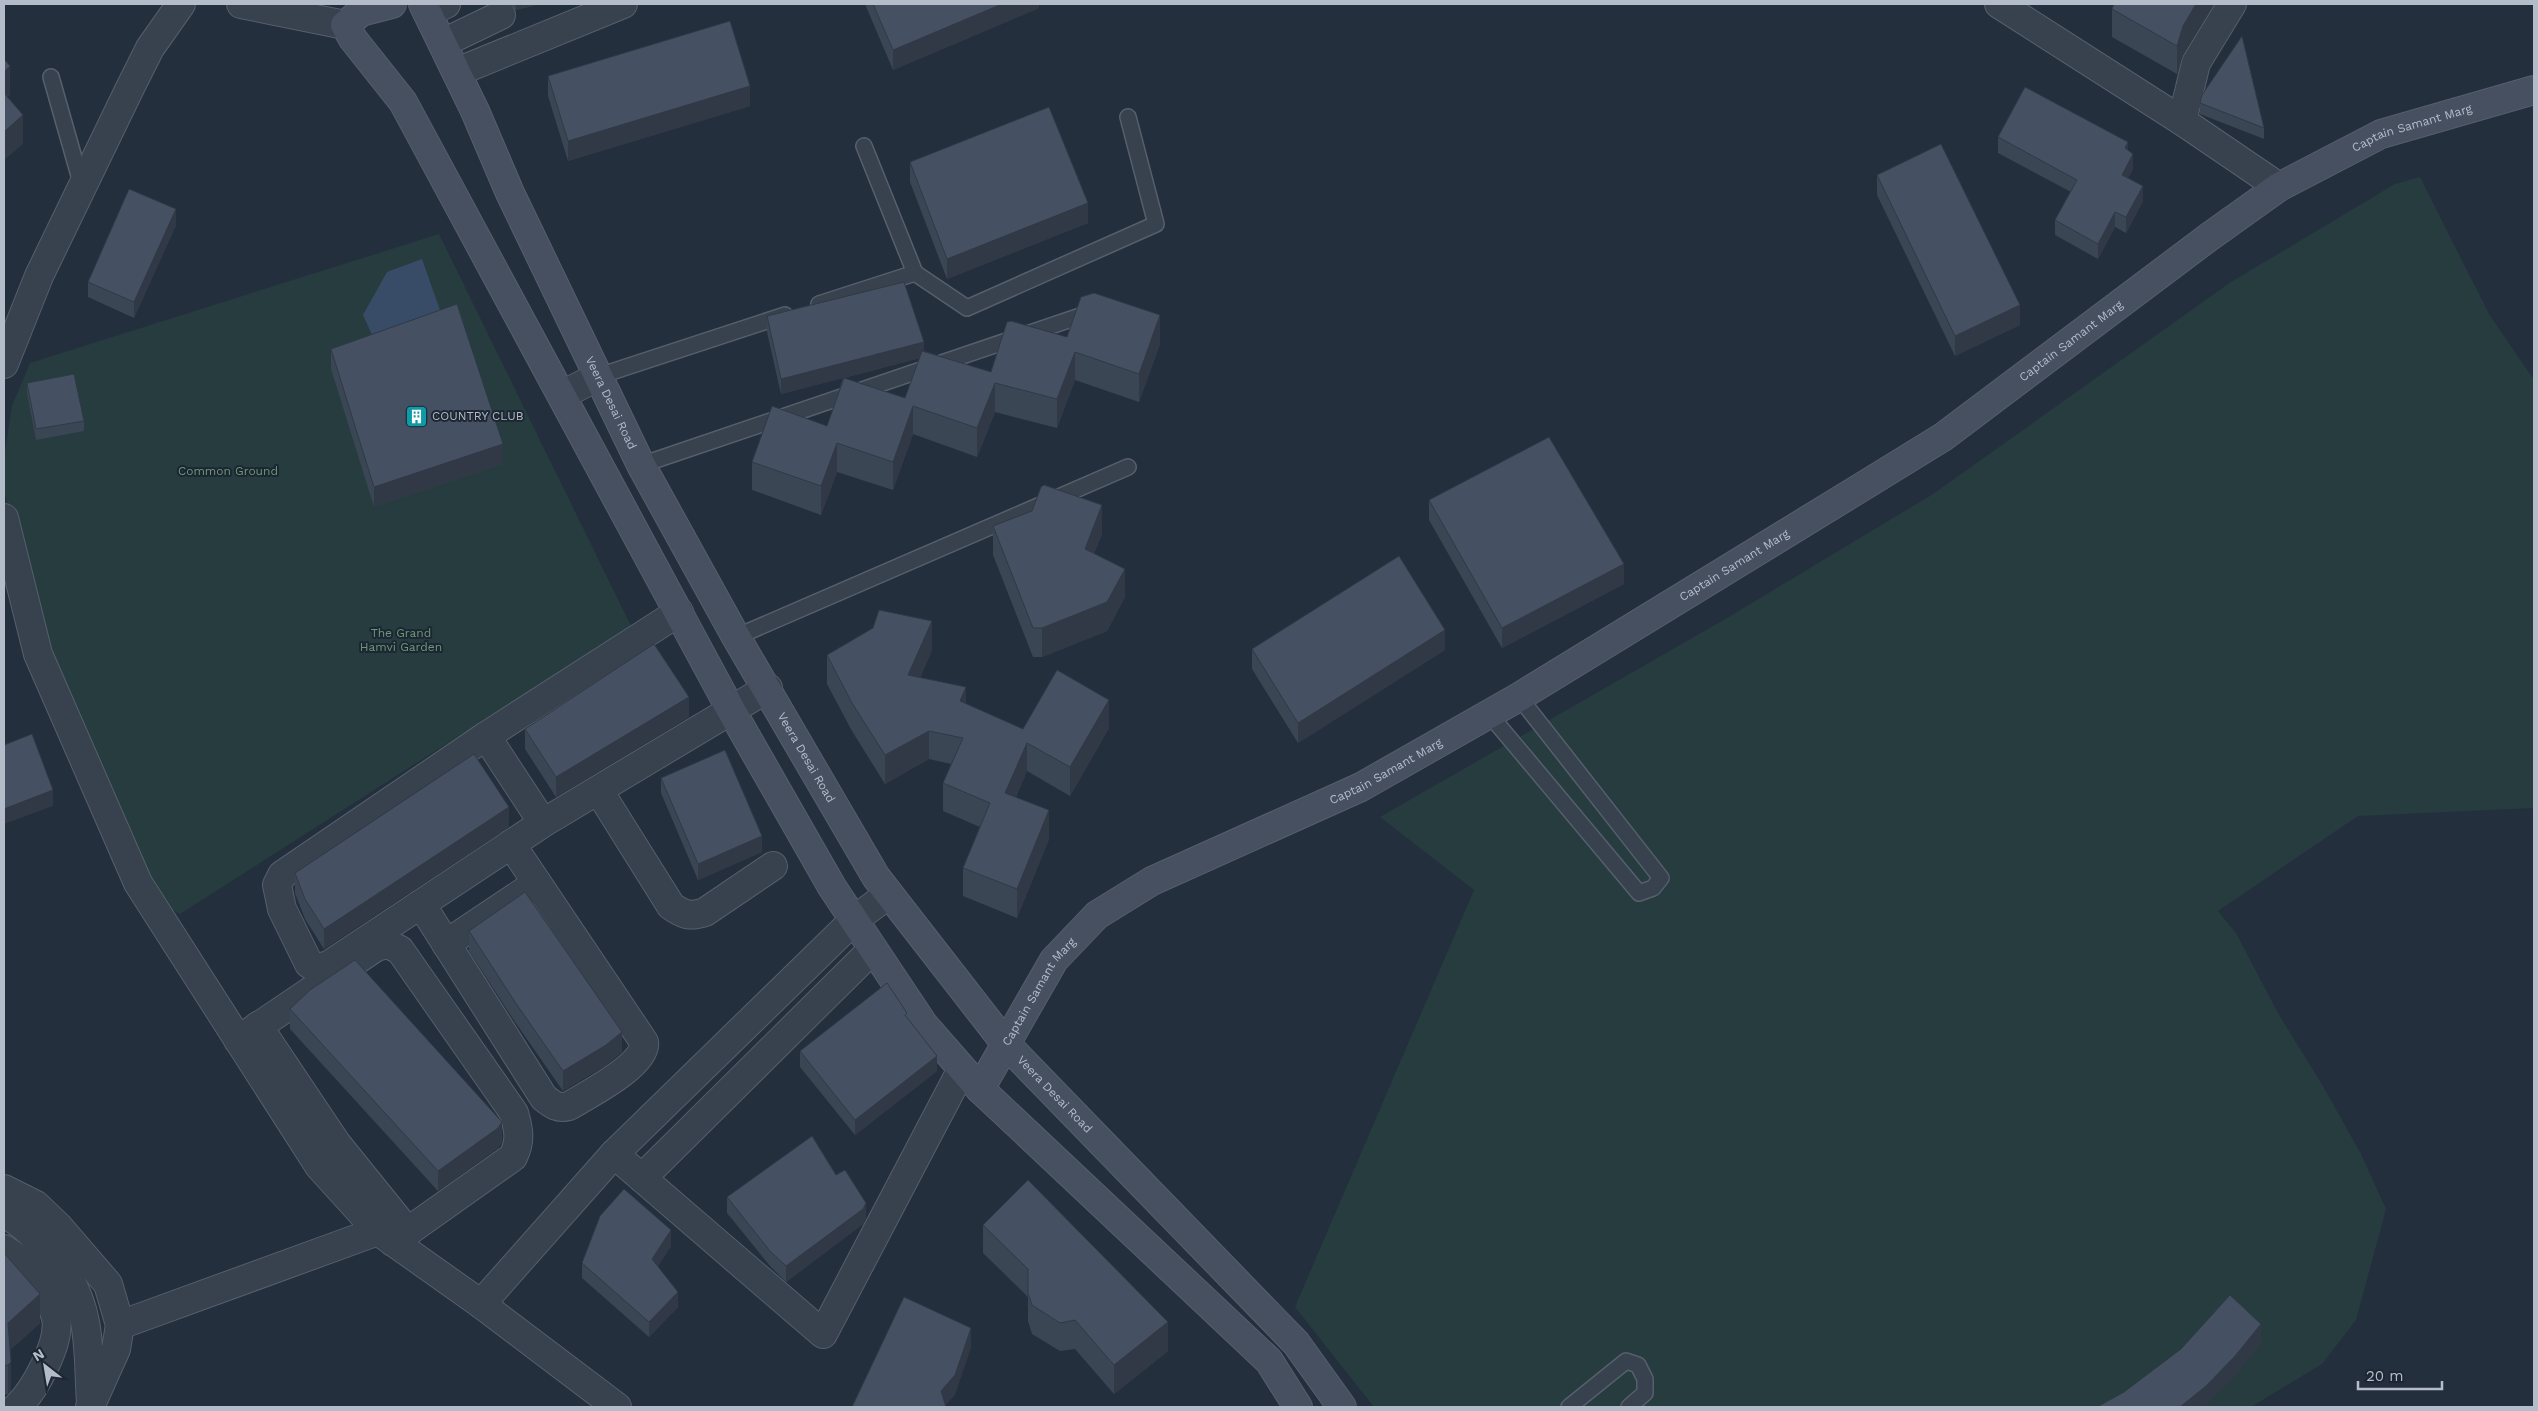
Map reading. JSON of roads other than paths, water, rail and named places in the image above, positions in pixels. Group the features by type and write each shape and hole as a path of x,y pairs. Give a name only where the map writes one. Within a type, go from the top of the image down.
{"street":[{"path":"4,364 39,276 150,48 181,4"},
{"path":"242,4 345,25 353,39 403,102 731,710 832,887 924,1025 980,1089 1269,1361 1298,1407"},
{"path":"345,25 361,12 392,4"},
{"path":"456,72 622,4"},
{"path":"1999,4 2182,121 2279,187"},
{"path":"2182,121 2196,63 2232,4"},
{"name":"Veera Desai Road","path":"432,7 443,43 510,193 641,465 736,637 768,688 876,877 1005,1043 1296,1343 1342,1407"},
{"path":"443,43 501,15"},
{"name":"Captain Samant Marg","path":"980,1089 1054,960 1097,915 1152,881 1361,786 1489,714 1943,437 2209,237 2279,187 2382,134 2534,90"},
{"path":"562,396 599,376"},
{"path":"4,518 38,654 138,883 248,1033 319,1166 393,1235 617,1407"},
{"path":"679,612 486,736 282,875 277,886 282,909 309,964 318,968 329,965 511,844 768,688"},
{"path":"486,736 543,824"},
{"path":"598,791 671,906 683,914 693,916 705,912 773,866"},
{"path":"421,904 544,1098 560,1108 569,1106 632,1066 642,1055 645,1048 644,1042 511,844"},
{"path":"446,944 537,882"},
{"path":"481,1304 614,1154 854,920 889,894"},
{"path":"120,1325 393,1235 513,1157 519,1144 519,1129 514,1113 400,950 388,944 376,947 248,1033"},
{"path":"642,1178 873,949"},
{"path":"614,1154 823,1334 962,1069"},
{"path":"4,1189 36,1205 58,1226 108,1284 120,1325 116,1350 91,1407"},
{"path":"4,1212 52,1252 70,1279 85,1322 91,1407"},
{"path":"4,1249 28,1267 41,1285 56,1318 56,1331 30,1350 25,1361 23,1401"},
{"path":"1255,1348 1277,1323"}],"lane":[{"path":"51,77 83,187"},
{"path":"864,146 915,273 967,308 1156,224 1128,117"},
{"path":"599,376 915,273"},
{"path":"641,465 1095,311"},
{"path":"736,637 1128,467"},
{"path":"1489,714 1639,892 1653,888 1661,878 1519,697"},
{"path":"1569,1407 1626,1361 1638,1365 1645,1379 1645,1393 1628,1407"}],"water":[{"path":"422,259 441,313 374,339 363,315 387,272"}],"place":[{"name":"COUNTRY CLUB","path":"416,416"}],"park label":[{"name":"Common Ground","path":"228,471"},
{"name":"The Grand Hamvi Garden","path":"401,640"}]}
